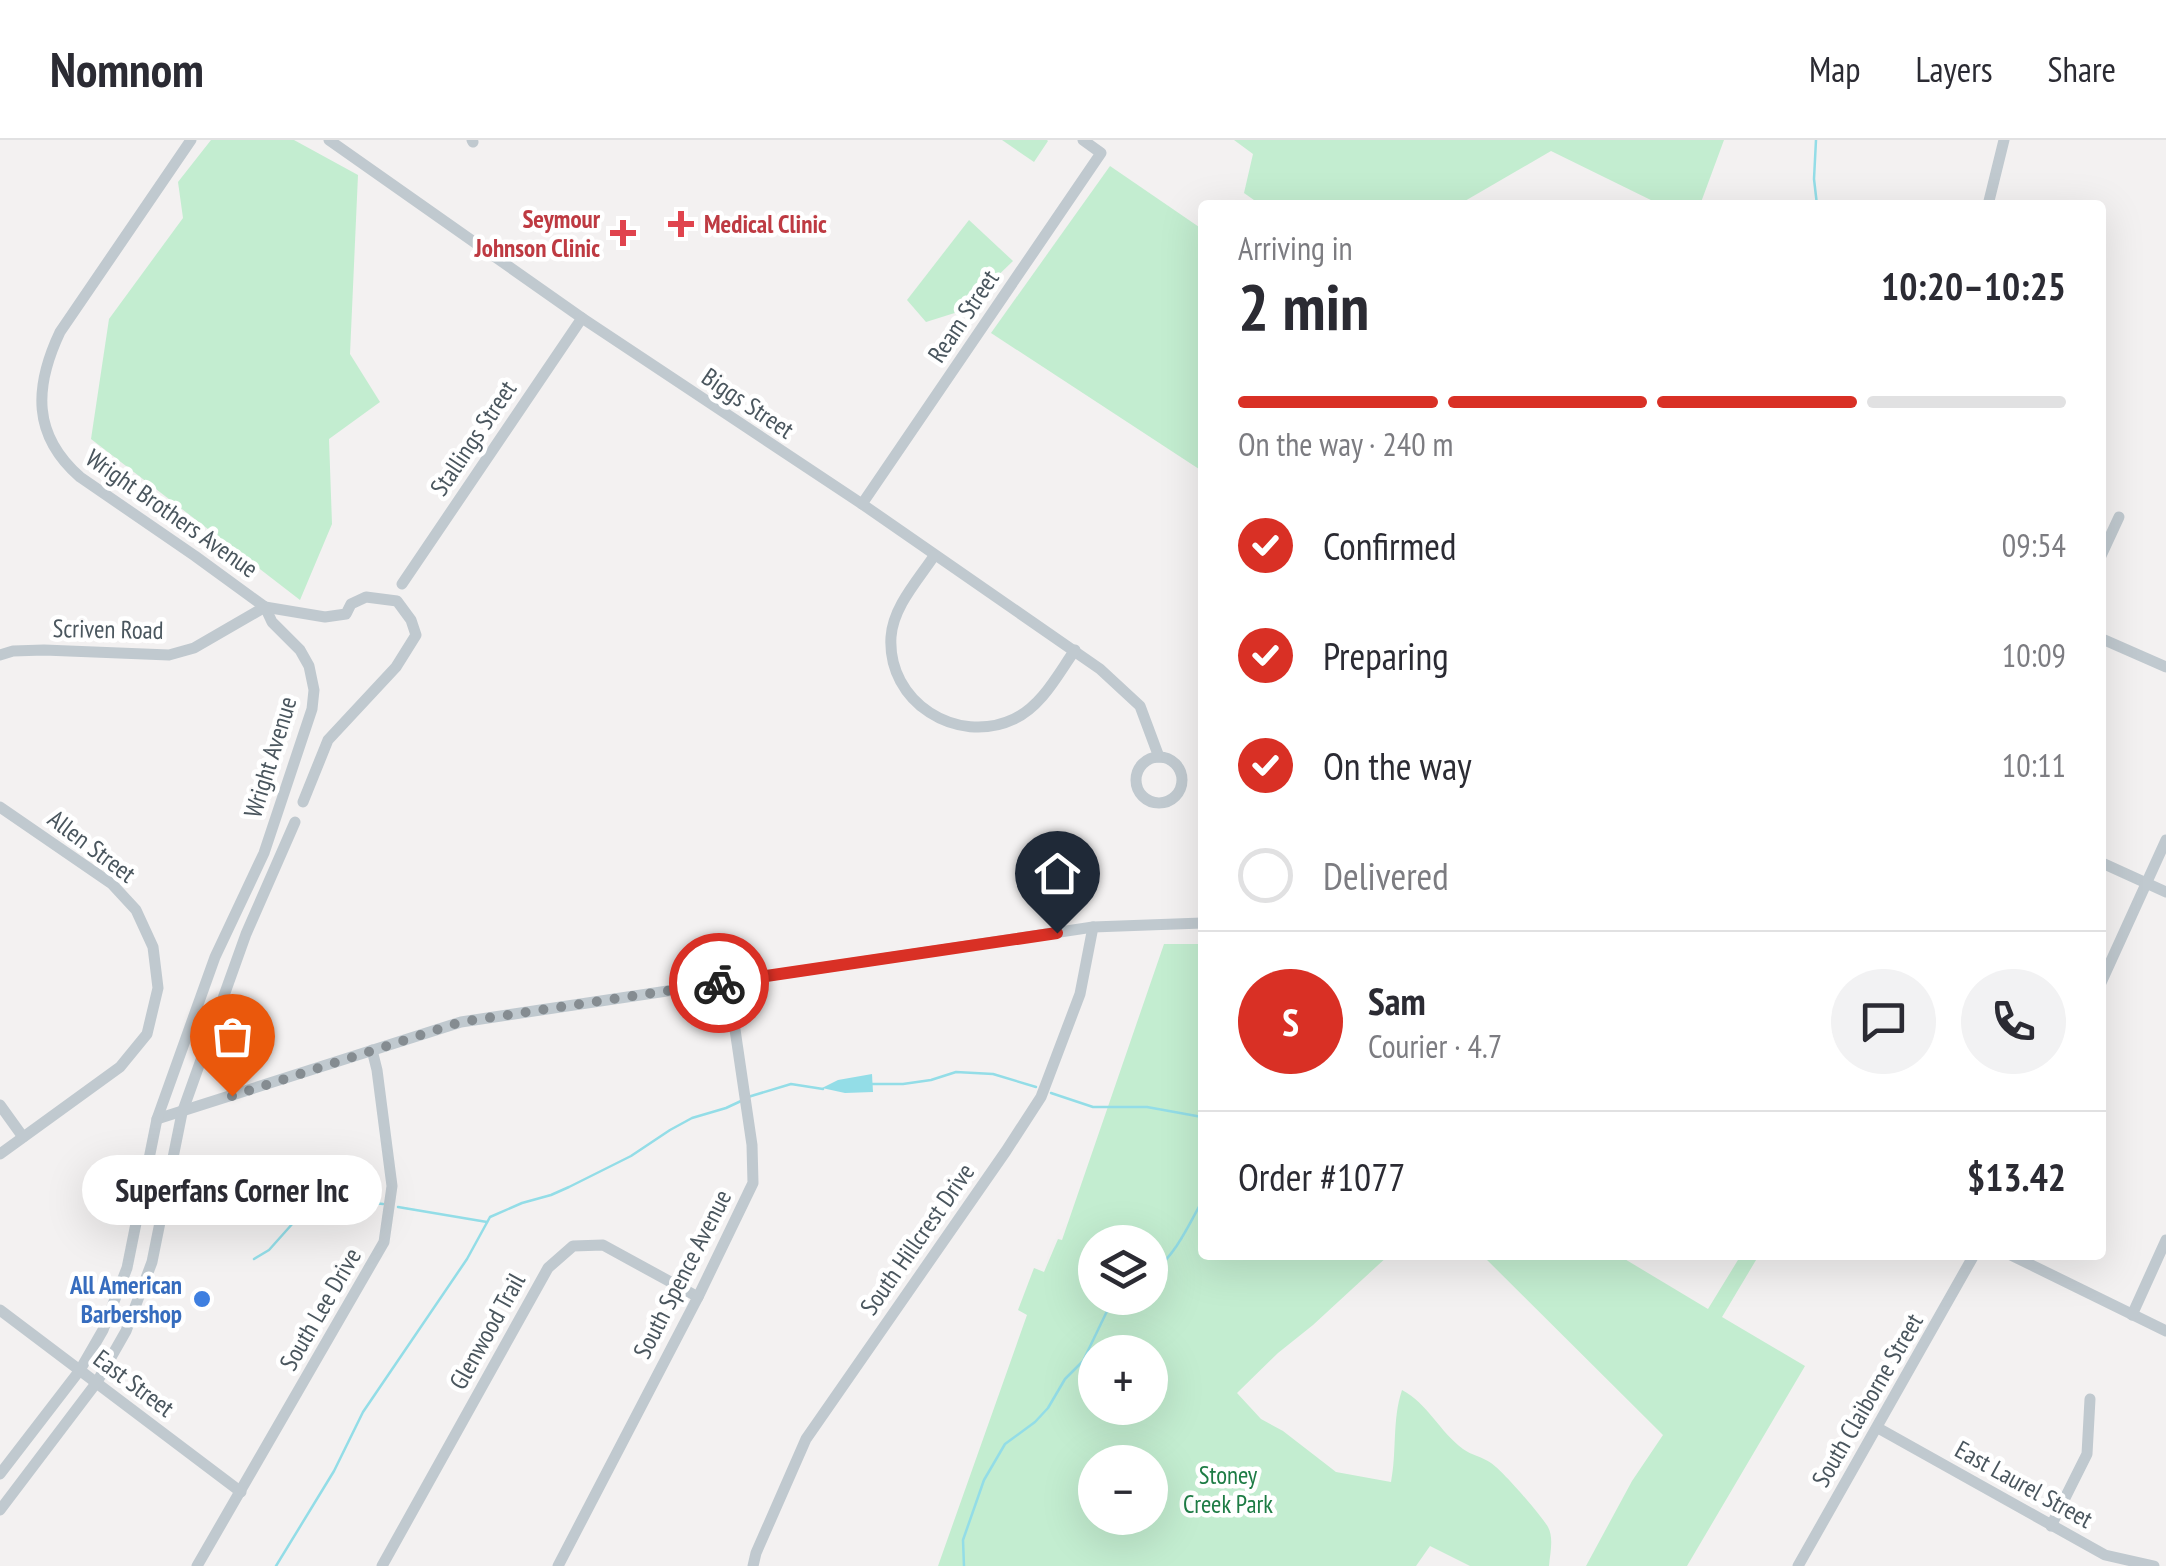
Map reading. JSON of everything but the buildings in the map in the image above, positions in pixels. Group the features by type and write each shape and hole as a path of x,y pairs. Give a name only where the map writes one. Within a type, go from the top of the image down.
{"street":[{"name":"Wright Brothers Avenue","path":"191,140 60,332 47,358 42,410 54,448 80,478 265,607"},
{"name":"Biggs Street","path":"329,140 582,318 1100,668 1140,706 1159,757"},
{"name":"Ream Street","path":"862,504 1100,152 1083,140"},
{"path":"1989,200 2004,140"},
{"name":"Stallings Street","path":"402,584 582,318"},
{"path":"2106,545 2119,516"},
{"path":"934,556 898,610 891,636 901,684 916,703 936,718 960,726 988,727 1016,718 1037,703 1075,650"},
{"name":"Wright Avenue","path":"265,607 326,617 346,614 350,604 366,597 397,601 416,635 396,667 328,740 304,802"},
{"name":"Scriven Road","path":"0,655 44,650 169,655 206,642 265,607"},
{"name":"Wright Avenue","path":"0,1474 80,1370 103,1330 127,1268 157,1120 215,957 264,854 312,709 314,690 309,666 300,650 272,622 265,607"},
{"path":"2106,641 2166,667"},
{"path":"1159,757 1179,767 1183,781 1177,796 1162,803 1147,800 1138,790 1137,774 1143,764 1159,757"},
{"name":"Allen Street","path":"0,807 112,884 136,910 153,947 158,988 147,1034 120,1068 23,1137"},
{"name":"Wright Avenue","path":"0,1510 98,1382 126,1332 152,1262 182,1113 246,934 295,822"},
{"path":"2106,972 2166,840"},
{"path":"2106,865 2166,892"},
{"path":"157,1120 461,1022 1093,927 1198,924"},
{"name":"South Hillcrest Drive","path":"753,1566 806,1439 1040,1097 1080,994 1093,927"},
{"name":"South Spence Avenue","path":"558,1566 753,1183 752,1144 728,982"},
{"name":"South Lee Drive","path":"197,1566 384,1242 392,1186 372,1050"},
{"path":"0,1106 23,1137 0,1154"},
{"path":"2132,1315 2166,1240"},
{"name":"Glenwood Trail","path":"382,1566 548,1268 573,1246 604,1246 698,1296"},
{"name":"South Claiborne Street","path":"1798,1566 1971,1260"},
{"path":"2021,1260 2166,1331"},
{"name":"East Street","path":"0,1310 241,1492"},
{"path":"2050,1526 2087,1454 2090,1399"},
{"name":"East Laurel Street","path":"1878,1428 2105,1555 2154,1566"}],"green space":[{"path":"211,140 294,140 358,175 350,354 380,402 329,439 332,524 300,600 91,439 109,319 183,218 178,182"},
{"path":"1002,140 1047,140 1048,141 1034,162"},
{"path":"1234,140 1724,140 1702,200 1651,200 1551,151 1467,200 1254,200 1244,193 1253,154"},
{"path":"1110,166 1198,226 1198,468 991,333"},
{"path":"969,220 1013,261 961,311 926,322 907,300"},
{"name":"Stoney Creek Park","path":"1164,944 1198,944 1198,1260 1384,1260 1237,1393 1261,1419 1336,1472 1391,1482 1402,1390 1463,1449 1497,1468 1530,1504 1550,1531 1549,1566 1470,1566 1430,1546 1416,1566 938,1566 1027,1315 1018,1310 1034,1268 1044,1272 1058,1239 1062,1240"},
{"path":"1487,1260 1626,1260 1708,1309 1738,1260 1756,1260 1722,1317 1805,1366 1687,1566 1586,1566 1632,1481 1663,1435"}],"water":[{"path":"872,1074 873,1092 845,1093 822,1088 838,1080"}],"waterway":[{"path":"1816,140 1816,200"},
{"path":"871,1084 903,1084 956,1072 993,1074 1036,1087"},
{"path":"748,1097 791,1084 823,1089"},
{"path":"1051,1093 1093,1107 1147,1107 1198,1116"},
{"path":"276,1566 334,1471 363,1412 467,1259 490,1217 569,1187 631,1156 692,1118 741,1101"},
{"path":"254,1259 269,1250 310,1204 336,1199 383,1204"},
{"path":"398,1207 487,1222"},
{"path":"1168,1257 1198,1208"},
{"path":"964,1566 963,1540 984,1480 1005,1444 1035,1422 1065,1379 1083,1361 1105,1315"}],"way so far":[{"path":"232,1096 461,1022 719,983"}],"place":[{"name":"Medical Clinic","path":"681,224"},
{"name":"Seymour Johnson Clinic","path":"623,233"},
{"name":"Superfans Corner Inc","path":"232,1096"},
{"name":"All American Barbershop","path":"202,1299"}],"route":[{"path":"719,983 1057,933"}]}
